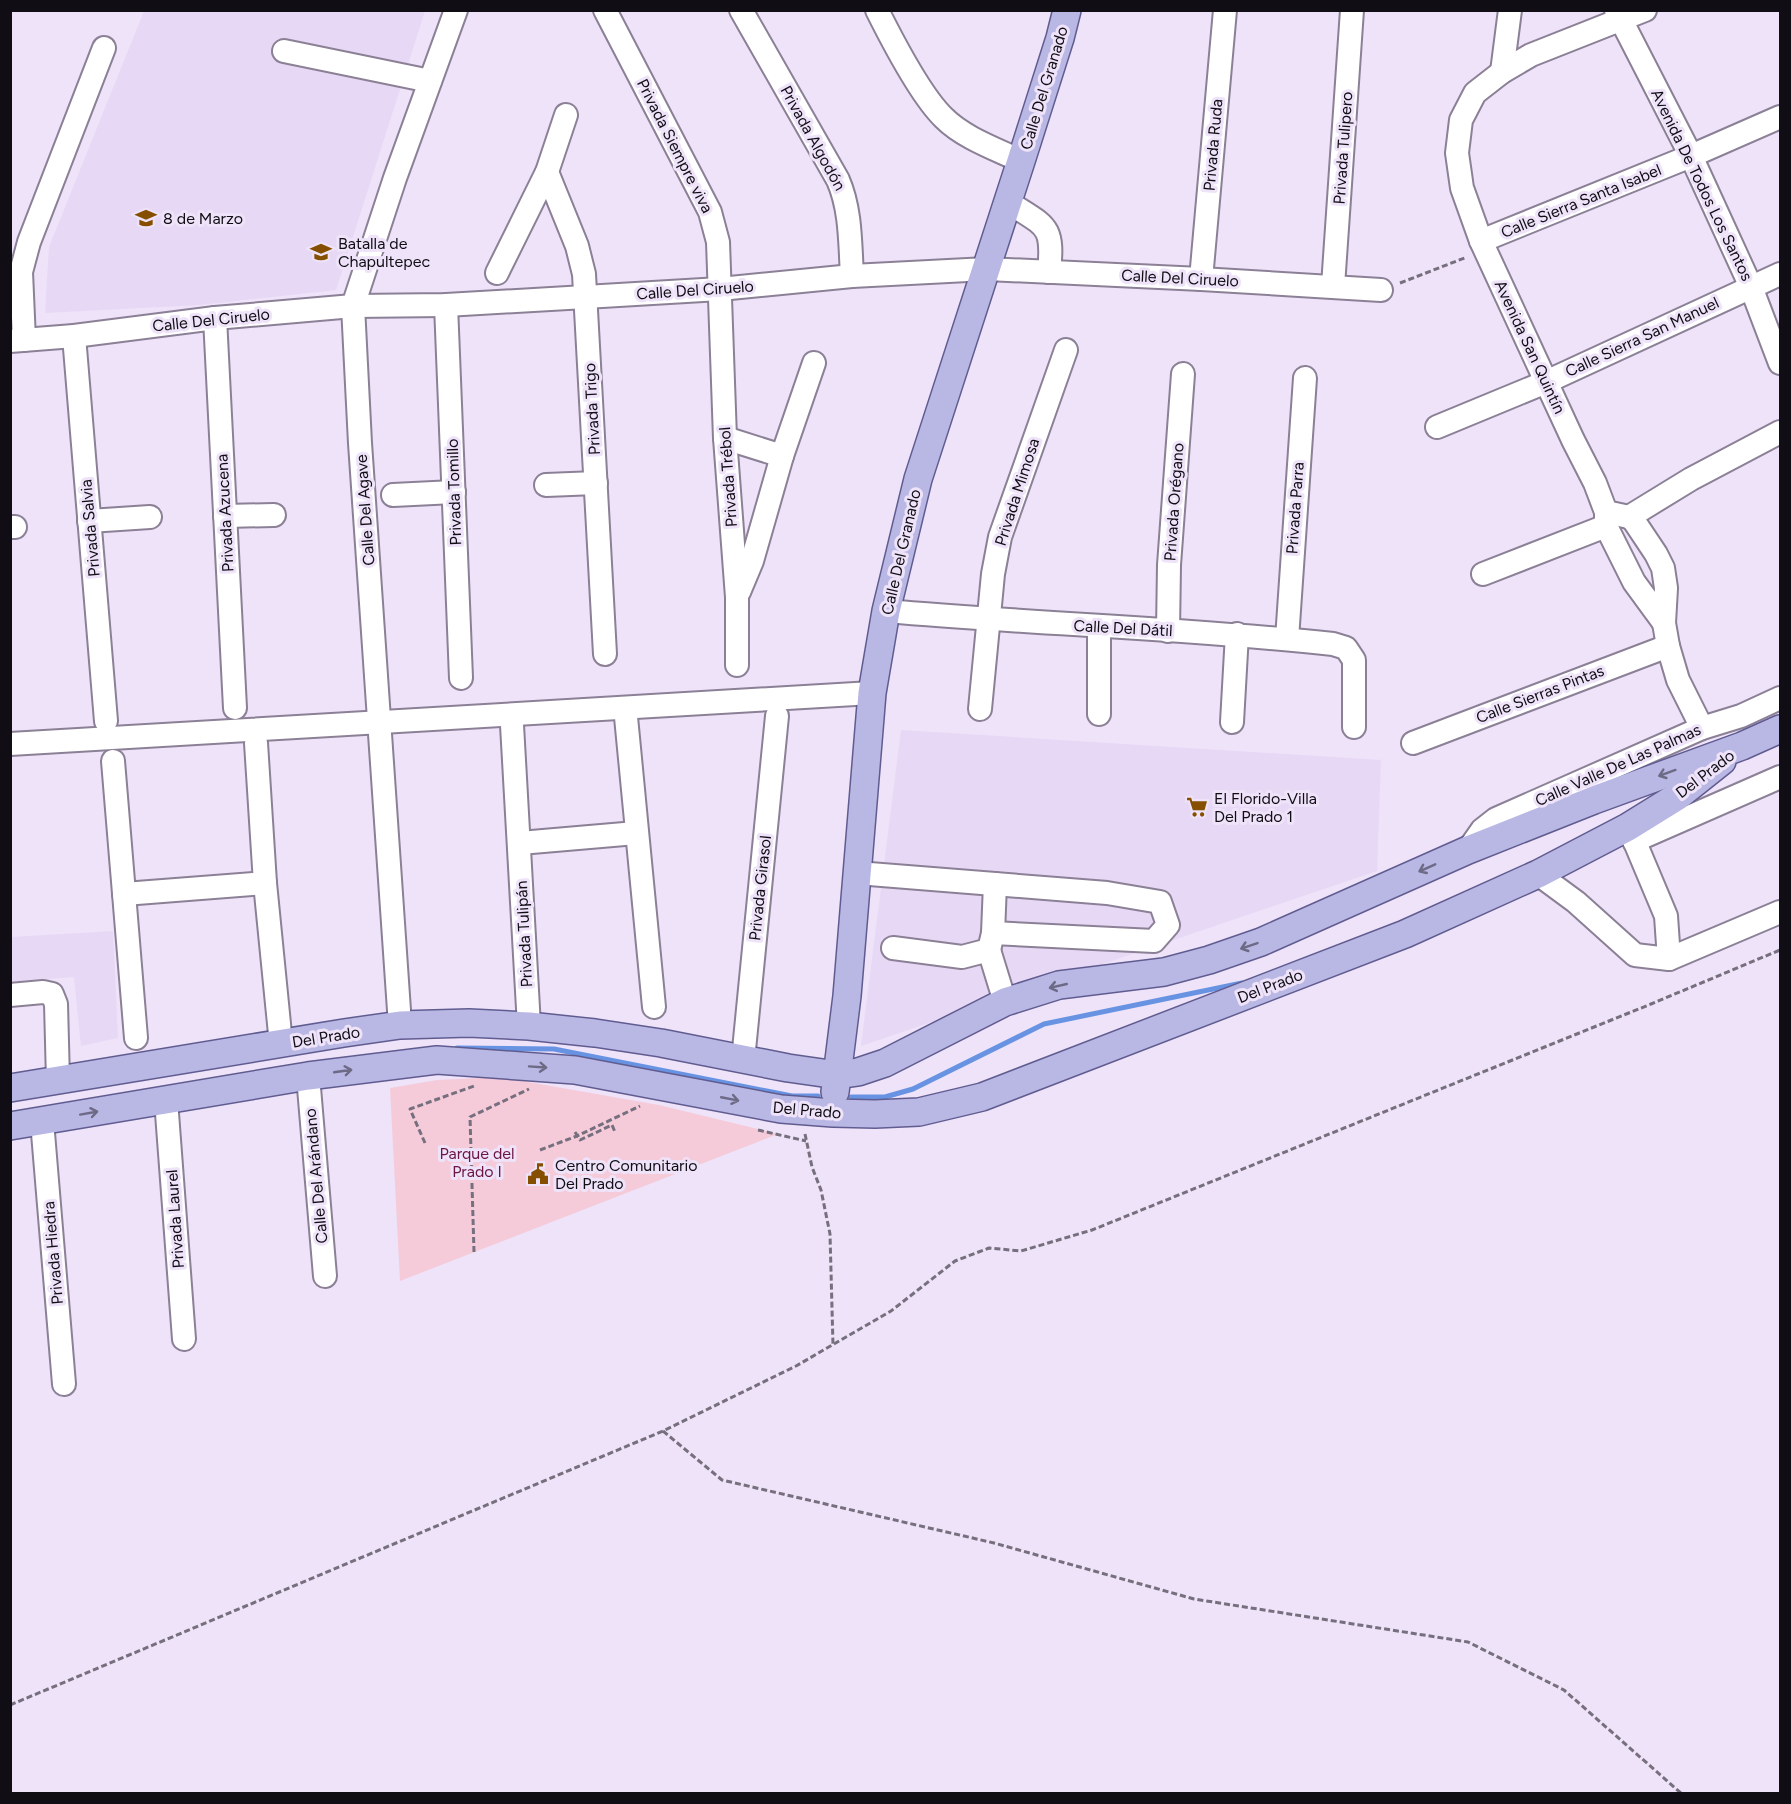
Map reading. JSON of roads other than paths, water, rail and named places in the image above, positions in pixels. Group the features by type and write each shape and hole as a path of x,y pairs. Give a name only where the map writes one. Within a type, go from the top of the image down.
{"main road":[{"name":"Calle Del Granado","path":"832,1113 847,996 872,693 886,611 918,479 1022,161 1067,10"},
{"path":"1742,746 1780,729"},
{"name":"Del Prado","path":"10,1088 400,1025 469,1023 529,1026 650,1041 743,1060 837,1075 858,1072 885,1063 1005,1002 1059,985 1164,972 1209,960 1261,942 1468,850 1594,800 1742,746"},
{"name":"Del Prado","path":"10,1126 308,1076 437,1060 575,1070 781,1109 875,1114 919,1112 982,1097 1405,934 1632,834 1742,746"}],"street":[{"name":"Calle Del Agave","path":"400,1025 360,443 353,306 391,188 456,10"},
{"name":"Privada Siempre viva","path":"605,10 710,212 718,242 720,289"},
{"name":"Privada Algodón","path":"741,10 845,196 848,209 852,276"},
{"path":"877,10 925,94 944,118 962,131 1022,161"},
{"name":"Privada Ruda","path":"1201,279 1225,10"},
{"name":"Privada Tulipero","path":"1333,286 1352,10"},
{"path":"1502,72 1510,10"},
{"name":"Avenida San Quintín","path":"1645,10 1618,16 1531,55 1502,72 1475,93 1461,120 1457,153 1462,188 1483,246 1595,483 1606,519 1635,582 1664,623"},
{"name":"Avenida De Todos Los Santos","path":"1618,16 1691,156 1751,287 1780,363"},
{"path":"17,341 21,272 29,242 104,48"},
{"path":"284,51 430,81"},
{"path":"497,273 547,172 567,116"},
{"name":"Calle Sierra Santa Isabel","path":"1483,246 1780,117"},
{"name":"Privada Trigo","path":"547,172 578,246 584,274 605,654"},
{"path":"1008,202 1038,222 1048,232 1052,246 1049,272"},
{"name":"Calle Del Ciruelo","path":"17,341 215,318 353,306 446,305 585,297 720,289 852,276 987,269 1382,290"},
{"name":"Calle Sierra San Manuel","path":"1437,427 1546,382 1780,274"},
{"name":"Privada Trébol","path":"720,289 724,438 737,597 736,665"},
{"name":"Privada Tomillo","path":"446,305 461,678"},
{"name":"Privada Azucena","path":"215,318 235,708"},
{"name":"Privada Salvia","path":"74,336 106,721"},
{"name":"Privada Mimosa","path":"980,709 993,574 1000,537 1066,350"},
{"path":"737,597 752,561 782,456 814,363"},
{"name":"Privada Orégano","path":"1168,631 1169,565 1183,374"},
{"name":"Privada Parra","path":"1287,639 1305,378"},
{"path":"1483,574 1606,519 1629,517 1691,479 1780,432"},
{"path":"724,438 782,456"},
{"path":"546,485 596,483"},
{"path":"393,495 454,492"},
{"path":"225,516 274,514"},
{"path":"89,521 150,517"},
{"path":"1629,517 1656,554 1663,568 1666,588 1664,623 1668,646 1678,680 1702,728"},
{"name":"Calle Del Dátil","path":"886,611 988,620 1237,634 1340,646 1346,648 1354,660 1354,727"},
{"path":"1099,714 1100,627"},
{"path":"1232,722 1237,634"},
{"name":"Calle Sierras Pintas","path":"1413,743 1668,646"},
{"path":"10,744 872,693"},
{"name":"Calle Valle De Las Palmas","path":"1468,850 1482,830 1496,819 1702,728 1741,716 1780,698"},
{"name":"Privada Girasol","path":"743,1060 777,716"},
{"path":"626,717 654,1007"},
{"name":"Privada Tulipán","path":"512,725 529,1026"},
{"path":"256,743 265,883 281,1044"},
{"path":"112,761 136,1038"},
{"path":"1669,959 1666,915 1632,834 1780,777"},
{"path":"520,843 636,833"},
{"path":"857,873 1107,893 1160,902 1168,925 1154,941 991,941 962,957 893,948"},
{"path":"1538,874 1576,902 1635,955 1669,959 1780,912"},
{"path":"123,894 265,883"},
{"path":"994,884 991,941 1005,1002"},
{"path":"10,995 43,992 52,994 56,1004 58,1080"},
{"name":"Calle Del Arándano","path":"308,1076 325,1276"},
{"name":"Privada Laurel","path":"166,1100 184,1339"},
{"name":"Privada Hiedra","path":"42,1121 64,1384"}],"waterway":[{"path":"851,1097 885,1097 913,1089 1044,1024 1242,983"},
{"path":"457,1048 554,1049 792,1096 818,1096"}],"place":[{"name":"8 de Marzo","path":"146,218"},
{"name":"Batalla de Chapultepec","path":"321,252"},
{"name":"El Florido-Villa Del Prado 1","path":"1197,807"},
{"name":"Centro Comunitario Del Prado","path":"538,1174"}],"park label":[{"name":"Parque del Prado I","path":"477,1162"}]}
